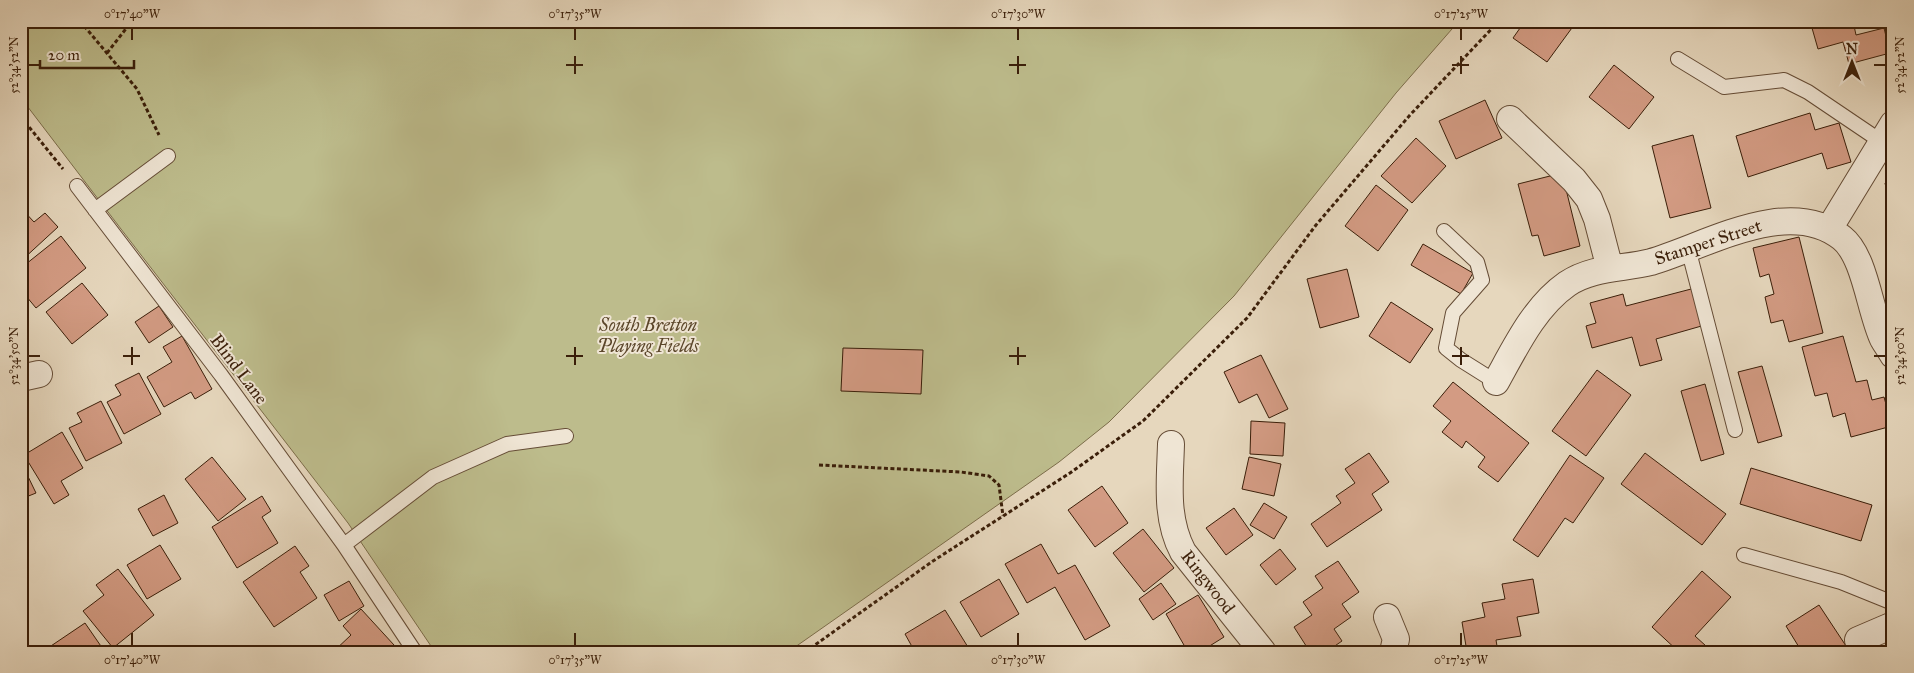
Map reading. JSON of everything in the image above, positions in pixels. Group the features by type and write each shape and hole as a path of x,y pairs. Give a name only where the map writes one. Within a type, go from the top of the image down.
{"street":[{"path":"1510,119 1574,180 1590,198 1610,269"},
{"path":"1829,229 1887,133"},
{"name":"Stamper Street","path":"1496,382 1524,333 1546,304 1568,284 1593,273 1650,262 1765,223 1799,222 1829,229 1844,239 1854,254 1869,292 1883,338 1893,355"},
{"name":"Ringwood","path":"1171,444 1169,508 1175,537 1183,552 1263,652"},
{"path":"1387,617 1396,639 1393,652"},
{"path":"1858,640 1893,625"}],"lane":[{"path":"1678,59 1724,88 1784,80 1887,133"},
{"path":"95,210 168,156"},
{"name":"Blind Lane","path":"77,186 221,376 344,545 414,652"},
{"path":"1444,231 1476,262 1482,280 1453,313 1446,348 1496,382"},
{"path":"1688,248 1735,430"},
{"path":"344,545 433,476 508,444 566,436"},
{"path":"1744,555 1841,582 1893,603"}],"path":[{"path":"80,21 137,88 168,156"},
{"path":"107,54 132,21"},
{"path":"805,652 933,561 1070,473 1143,421 1247,318 1322,217 1410,115 1499,21"},
{"path":"21,117 77,186"},
{"path":"819,465 961,472 988,476 999,485 1002,516"}],"green space":[{"name":"South Bretton Playing Fields","path":"21,21 1459,21 1396,93 1234,296 1109,422 1059,462 788,652 435,652 348,523 21,98"}],"building":[{"path":"1525,21 1577,21 1547,62 1513,38"},
{"path":"1810,21 1853,21 1856,35 1884,28 1890,53 1849,64 1843,42 1818,49"},
{"path":"1614,65 1654,97 1629,129 1589,97"},
{"path":"1485,100 1502,138 1456,159 1439,121"},
{"path":"1810,113 1815,130 1839,123 1851,162 1827,169 1822,153 1748,177 1736,136"},
{"path":"1693,135 1711,208 1670,218 1652,146"},
{"path":"1416,138 1446,166 1412,203 1381,176"},
{"path":"1562,173 1580,246 1544,256 1538,235 1532,236 1518,184"},
{"path":"1893,181 1893,209 1891,210 1885,183"},
{"path":"1376,185 1408,210 1378,251 1345,226"},
{"path":"21,208 34,222 45,213 58,227 21,261"},
{"path":"61,236 86,268 36,308 21,290 21,268"},
{"path":"1799,237 1823,333 1789,342 1783,320 1771,323 1765,297 1774,294 1769,274 1760,277 1753,248"},
{"path":"1423,244 1473,273 1461,294 1411,265"},
{"path":"1347,269 1359,317 1320,328 1307,279"},
{"path":"82,283 108,315 72,344 46,312"},
{"path":"1695,288 1705,325 1656,339 1662,360 1640,366 1632,337 1592,348 1586,326 1596,323 1590,303 1623,294 1626,306"},
{"path":"1391,302 1433,329 1410,363 1369,336"},
{"path":"159,306 173,327 149,343 135,322"},
{"path":"182,336 212,389 195,399 191,392 164,407 147,377 172,362 163,347"},
{"path":"1843,336 1856,382 1867,380 1872,400 1884,397 1892,426 1851,437 1845,413 1833,417 1827,393 1815,396 1802,347"},
{"path":"843,348 923,350 921,394 841,391"},
{"path":"1261,355 1288,409 1269,418 1257,394 1239,403 1224,372"},
{"path":"1762,366 1782,436 1758,443 1738,372"},
{"path":"1597,370 1631,395 1586,456 1552,431"},
{"path":"139,373 161,414 124,434 107,402 121,395 115,385"},
{"path":"1453,382 1529,443 1498,482 1478,467 1485,457 1466,441 1462,448 1442,432 1451,421 1433,406"},
{"path":"1705,384 1724,454 1701,461 1681,391"},
{"path":"101,401 122,443 86,461 69,428 82,422 77,413"},
{"path":"1251,421 1285,423 1283,456 1250,454"},
{"path":"62,432 83,468 61,481 69,495 54,504 24,455"},
{"path":"1369,453 1389,482 1372,494 1382,510 1327,547 1311,524 1341,503 1336,496 1355,483 1345,469"},
{"path":"1645,453 1726,514 1702,545 1621,484"},
{"path":"1570,455 1604,478 1573,523 1565,518 1538,557 1513,540"},
{"path":"212,457 246,499 218,521 185,479"},
{"path":"1249,457 1281,464 1274,496 1242,489"},
{"path":"21,462 36,493 21,499"},
{"path":"1751,468 1872,505 1861,541 1740,504"},
{"path":"1102,486 1128,523 1095,547 1068,510"},
{"path":"164,495 178,523 153,536 138,509"},
{"path":"262,496 271,511 262,517 278,543 237,568 212,527"},
{"path":"1264,503 1287,517 1274,539 1250,525"},
{"path":"1234,508 1253,535 1226,555 1206,528"},
{"path":"1143,529 1174,568 1144,592 1113,553"},
{"path":"1041,544 1058,574 1075,565 1110,626 1085,640 1055,587 1027,603 1005,564"},
{"path":"160,545 181,579 147,599 127,565"},
{"path":"295,546 309,566 300,572 317,598 274,627 243,582"},
{"path":"1280,549 1296,569 1276,585 1260,565"},
{"path":"1338,561 1359,592 1342,604 1351,617 1334,629 1342,641 1326,652 1310,652 1294,627 1312,615 1303,602 1323,588 1315,576"},
{"path":"118,569 154,615 113,648 83,611 104,595 96,585"},
{"path":"1702,571 1731,597 1695,636 1706,646 1701,652 1679,652 1652,627"},
{"path":"999,579 1019,614 981,637 960,602"},
{"path":"1533,579 1539,613 1517,617 1521,636 1496,640 1498,652 1467,652 1462,622 1485,617 1482,603 1505,599 1502,584"},
{"path":"349,581 364,606 339,621 324,595"},
{"path":"1161,583 1176,604 1153,620 1139,599"},
{"path":"1198,595 1224,637 1200,652 1188,652 1166,614"},
{"path":"1819,605 1850,652 1802,652 1786,626"},
{"path":"361,609 394,645 386,652 333,652 351,635 343,626"},
{"path":"945,610 971,652 915,652 905,634"},
{"path":"85,623 105,652 42,652"}]}
